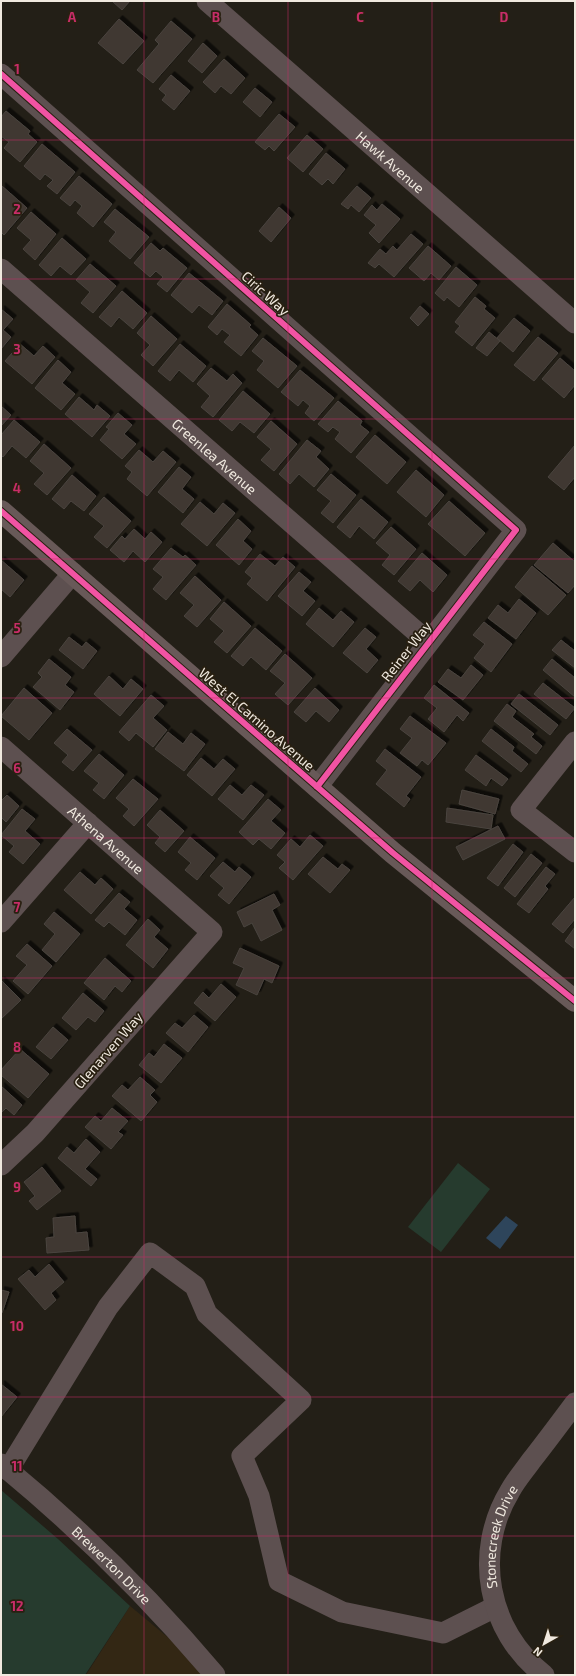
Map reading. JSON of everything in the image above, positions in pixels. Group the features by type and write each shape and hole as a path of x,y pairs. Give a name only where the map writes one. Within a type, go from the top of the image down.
{"main road":[{"name":"West El Camino Avenue","path":"1,511 399,858 575,1001"}],"street":[{"name":"Hawk Avenue","path":"207,1 575,323"},
{"name":"Ciric Way","path":"1,74 516,530"},
{"name":"Greenlea Avenue","path":"1,269 428,642"},
{"name":"Reiner Way","path":"317,787 516,530"},
{"path":"1,657 73,573"},
{"path":"575,742 521,810 575,852"},
{"name":"Athena Avenue","path":"1,747 212,932"},
{"path":"1,922 88,823"},
{"name":"Glenarven Way","path":"1,1165 35,1133 212,932"},
{"path":"5,1467 108,1307 150,1253 195,1286 207,1314 302,1400 242,1456 259,1496 279,1581 342,1612 443,1633 495,1607"},
{"name":"Stonecreek Drive","path":"544,1675 526,1659 511,1640 495,1607 490,1583 489,1559 492,1535 499,1512 510,1490 575,1403"},
{"name":"Brewerton Drive","path":"5,1467 78,1530 132,1582 214,1675"}],"shaded area":[{"path":"130,1606 188,1654 205,1675 86,1675"}],"green space":[{"path":"458,1163 490,1189 441,1252 408,1227"},
{"path":"1,1490 58,1539 130,1606 85,1675 1,1675"}],"water":[{"path":"506,1216 518,1225 500,1249 486,1238"}],"building":[{"path":"112,1 130,1 122,10"},
{"path":"119,19 144,41 123,64 98,43"},
{"path":"171,21 192,39 153,83 137,70 159,44 155,40"},
{"path":"203,43 217,56 202,73 188,61"},
{"path":"224,59 245,78 231,94 221,86 215,93 203,82"},
{"path":"171,75 190,91 174,110 162,100 166,95 159,89"},
{"path":"255,88 272,102 260,117 243,102"},
{"path":"6,111 30,131 28,134 37,142 20,162 4,148 9,142 1,136 1,117"},
{"path":"279,114 295,127 274,151 269,146 265,150 255,142"},
{"path":"307,135 323,149 303,172 287,158"},
{"path":"42,144 75,172 57,194 47,186 53,180 45,174 40,180 24,166"},
{"path":"326,153 345,169 333,184 328,179 322,185 309,174"},
{"path":"79,176 112,204 93,227 77,213 82,206 75,200 70,206 60,198"},
{"path":"2,186 27,208 4,235 1,232"},
{"path":"357,186 371,198 359,212 351,205 348,209 341,204"},
{"path":"382,204 400,219 379,243 369,233 376,225 364,215 372,205 377,210"},
{"path":"279,207 291,218 271,242 259,231"},
{"path":"115,209 149,237 130,259 109,241 116,232 104,222"},
{"path":"31,212 56,234 35,260 23,249 31,240 17,228"},
{"path":"411,234 423,244 394,277 379,264 375,268 368,263 380,249 386,254 393,246 397,250"},
{"path":"62,238 86,259 71,275 60,266 51,276 39,265"},
{"path":"151,243 160,251 163,248 187,268 167,292 157,284 163,277 156,271 150,277 134,263"},
{"path":"428,246 451,266 439,280 431,273 424,281 409,268"},
{"path":"90,264 116,286 93,313 81,303 90,292 76,280"},
{"path":"456,267 477,285 459,307 447,297 444,301 435,293"},
{"path":"189,273 223,301 212,315 199,305 192,313 171,295"},
{"path":"122,291 147,313 133,329 119,317 111,327 99,317"},
{"path":"475,297 486,306 484,309 495,318 472,346 455,332 460,326 455,322"},
{"path":"227,304 251,325 249,327 258,335 241,356 224,342 230,335 222,329 217,335 208,327"},
{"path":"420,306 429,314 418,326 410,318"},
{"path":"1,309 13,319 3,330 11,337 1,349"},
{"path":"151,316 177,339 153,366 141,355 150,345 137,333"},
{"path":"514,318 530,331 513,352 497,338"},
{"path":"489,332 500,341 487,356 476,348"},
{"path":"538,337 558,353 534,381 514,365"},
{"path":"263,338 297,366 278,388 257,370 264,361 252,351"},
{"path":"20,344 34,356 43,346 55,357 32,384 5,361"},
{"path":"180,344 206,366 193,382 179,370 170,381 158,371"},
{"path":"560,358 575,371 575,385 564,398 542,379"},
{"path":"58,360 71,372 62,383 75,394 61,410 35,388"},
{"path":"211,368 227,381 233,374 242,383 213,417 201,407 210,396 197,384"},
{"path":"300,370 334,398 314,421 305,413 310,406 303,400 298,406 281,392"},
{"path":"243,391 270,414 254,433 240,422 232,431 219,420"},
{"path":"79,397 94,410 97,405 110,416 92,437 65,414"},
{"path":"338,401 362,421 360,425 369,432 351,453 335,439 340,432 333,427 328,432 318,424"},
{"path":"1,406 11,415 1,426"},
{"path":"118,413 132,425 124,434 136,444 122,459 100,440 109,429 106,427"},
{"path":"14,420 40,442 26,458 12,446 3,457 1,455 1,435"},
{"path":"271,421 297,444 274,471 261,460 271,449 257,437"},
{"path":"375,435 406,462 387,484 356,457"},
{"path":"307,440 321,451 316,457 329,469 314,487 299,474 290,484 279,474"},
{"path":"44,444 71,468 47,495 34,484 44,473 30,461"},
{"path":"575,445 575,477 564,490 548,477"},
{"path":"139,450 153,462 163,451 176,462 147,496 127,479 132,472 125,466"},
{"path":"179,467 191,477 182,489 194,499 183,513 158,492"},
{"path":"416,470 444,495 426,517 397,492"},
{"path":"331,474 356,495 333,523 321,513 331,501 317,490"},
{"path":"72,475 96,496 84,511 71,501 64,509 52,499"},
{"path":"104,497 131,521 107,548 94,537 104,526 89,514"},
{"path":"361,499 388,522 374,539 359,526 350,538 337,527"},
{"path":"449,501 485,533 465,556 428,524"},
{"path":"200,502 214,514 223,503 235,513 207,546 181,524"},
{"path":"238,519 251,531 243,541 252,549 239,565 216,545"},
{"path":"391,527 416,549 394,575 382,565 390,555 376,543"},
{"path":"134,529 145,539 151,532 162,542 145,562 133,551 124,562 110,550 122,536 125,539"},
{"path":"553,543 575,562 575,585 568,593 534,565"},
{"path":"171,548 183,557 185,555 196,565 166,600 153,589 163,577 153,569"},
{"path":"422,553 447,575 433,592 420,580 410,591 398,581"},
{"path":"260,554 275,566 283,557 295,567 267,601 247,584 252,578 245,572"},
{"path":"1,560 24,580 10,597 1,589"},
{"path":"532,566 566,595 548,615 515,587"},
{"path":"299,572 311,582 303,591 315,601 302,616 278,596"},
{"path":"195,576 221,600 197,627 184,616 194,605 180,593"},
{"path":"519,599 536,613 516,639 488,618 498,605 508,613"},
{"path":"224,602 251,626 227,653 214,642 224,631 210,619"},
{"path":"319,608 333,620 341,611 354,622 333,647 306,624"},
{"path":"484,622 512,644 491,672 474,658 485,644 473,635"},
{"path":"255,628 282,651 266,670 251,657 243,666 231,656"},
{"path":"365,628 376,637 366,649 378,660 367,673 343,653"},
{"path":"69,637 82,647 86,642 97,651 83,669 59,650"},
{"path":"561,640 575,651 575,668 552,650"},
{"path":"285,654 312,678 288,705 275,694 285,683 270,671"},
{"path":"49,659 71,677 65,685 74,692 60,710 33,687 42,677 38,673"},
{"path":"552,659 575,678 575,697 543,670"},
{"path":"471,665 483,675 463,700 438,682 448,669 461,678"},
{"path":"109,676 123,689 131,679 143,689 120,716 94,694"},
{"path":"543,683 575,708 566,719 534,694"},
{"path":"434,685 469,713 463,721 457,715 444,732 428,719 437,708 424,698"},
{"path":"24,688 52,713 29,740 1,716"},
{"path":"315,688 339,710 329,722 316,711 306,722 294,712"},
{"path":"519,694 558,725 550,735 511,704"},
{"path":"151,695 164,706 153,718 167,730 153,747 136,733 129,741 119,732"},
{"path":"507,704 516,711 512,717 534,734 531,737 542,746 536,754 494,721"},
{"path":"410,716 446,743 428,765 422,760 417,766 400,753 412,738 400,729"},
{"path":"67,729 92,750 73,771 62,762 68,755 54,743"},
{"path":"491,729 514,747 512,751 528,764 521,772 482,741"},
{"path":"168,732 183,744 191,733 205,744 184,771 155,749"},
{"path":"385,749 421,777 406,796 410,799 404,807 376,784 387,770 376,761"},
{"path":"99,754 124,775 104,799 93,790 99,783 84,771"},
{"path":"476,755 508,779 502,786 491,778 486,786 465,770"},
{"path":"201,758 214,769 223,759 235,769 212,796 187,775"},
{"path":"133,779 158,799 134,826 123,816 129,809 116,798"},
{"path":"230,785 242,795 251,785 264,795 243,820 218,799"},
{"path":"462,790 499,799 495,814 459,804"},
{"path":"7,795 19,806 6,822 2,818 1,819 1,801"},
{"path":"268,799 281,810 271,821 285,833 271,849 259,839 253,845 239,832"},
{"path":"447,808 493,815 491,829 446,822"},
{"path":"22,809 35,819 25,831 40,844 23,864 9,852 14,846 1,835"},
{"path":"160,810 184,831 165,852 155,843 160,837 147,825"},
{"path":"498,826 505,839 463,860 456,847"},
{"path":"310,835 323,846 293,880 279,868 285,862 277,855 291,839 300,847"},
{"path":"190,837 215,858 197,880 185,870 191,863 178,852"},
{"path":"513,844 523,852 498,886 487,878"},
{"path":"531,854 542,863 515,897 504,888"},
{"path":"323,857 338,869 342,864 350,870 330,893 308,874"},
{"path":"223,862 235,872 239,867 251,877 229,904 218,895 224,888 210,876"},
{"path":"546,867 555,874 545,886 548,889 529,913 517,904"},
{"path":"80,872 95,885 101,878 113,889 91,914 64,890"},
{"path":"119,893 130,902 124,909 137,920 125,935 109,922 104,927 95,920"},
{"path":"274,894 280,905 272,910 282,930 261,941 252,923 244,927 237,912"},
{"path":"575,897 575,919 563,933 552,924"},
{"path":"54,912 80,934 56,962 42,950 55,934 44,924"},
{"path":"148,919 160,930 154,937 168,949 153,968 126,945"},
{"path":"575,927 575,949 565,941"},
{"path":"27,944 52,966 28,994 13,981 27,965 16,956"},
{"path":"240,948 279,966 272,983 264,979 257,995 236,985 244,968 233,963"},
{"path":"105,958 131,981 122,992 115,986 104,1000 84,983"},
{"path":"1,980 21,1000 1,1019"},
{"path":"221,984 236,997 215,1021 194,1003 203,992 209,998"},
{"path":"83,993 104,1011 95,1022 88,1017 76,1030 62,1018"},
{"path":"194,1015 208,1027 188,1052 166,1033 175,1023 182,1028"},
{"path":"53,1027 68,1040 51,1059 36,1047"},
{"path":"164,1044 182,1058 161,1083 139,1065 149,1053 154,1057"},
{"path":"20,1049 49,1074 28,1098 1,1075 1,1070"},
{"path":"140,1077 155,1090 150,1095 157,1102 141,1121 112,1096 122,1085 128,1090"},
{"path":"1,1086 22,1105 14,1115 6,1108 1,1113"},
{"path":"112,1108 128,1121 118,1132 123,1135 111,1149 85,1127 95,1116 101,1121"},
{"path":"86,1139 100,1152 85,1169 97,1179 91,1186 58,1158 67,1147 74,1153"},
{"path":"42,1167 61,1191 37,1210 29,1201 35,1196 24,1182"},
{"path":"75,1216 76,1233 87,1232 89,1250 47,1253 46,1238 54,1237 53,1218"},
{"path":"49,1264 64,1282 51,1293 56,1300 45,1310 18,1279 29,1270 35,1277"},
{"path":"1,1290 9,1292 2,1313 1,1313"},
{"path":"1,1384 17,1397 1,1417"}],"cycle path":[{"path":"1,74 516,530 317,787"},
{"path":"1,511 393,853 575,1001"}]}
